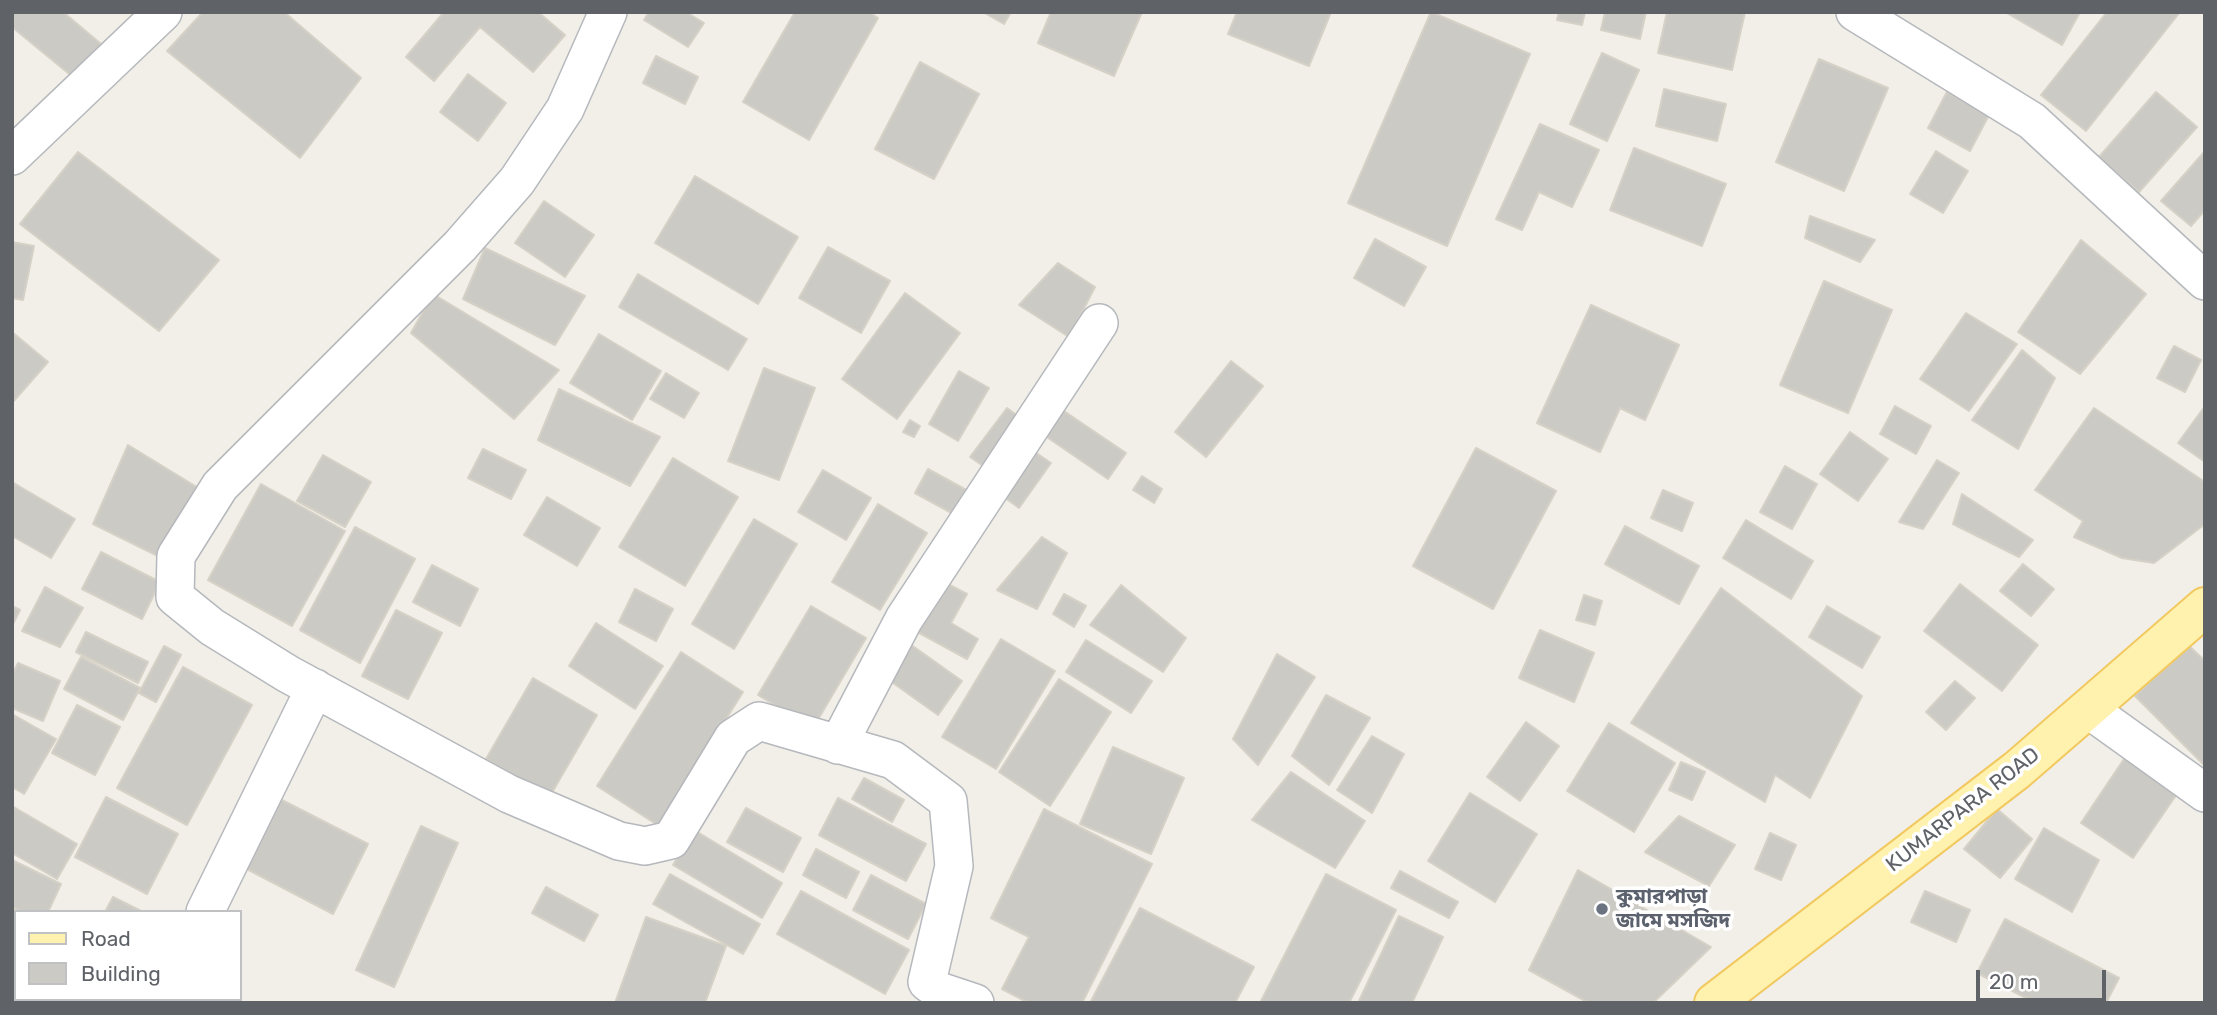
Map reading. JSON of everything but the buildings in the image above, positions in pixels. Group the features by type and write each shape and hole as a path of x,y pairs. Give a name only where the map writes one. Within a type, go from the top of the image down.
{"main road":[{"name":"KUMARPARA ROAD","path":"1714,1003 2017,770 2088,709 2201,619"}],"street":[{"path":"12,156 163,12"},
{"path":"608,12 565,109 517,181 451,256 220,486 176,556 175,597 212,627 315,688 509,794 619,841 645,846 671,840 733,738 759,721 893,760 948,801 954,866 928,982 939,991 975,1003"},
{"path":"1855,12 2032,121 2205,281"},
{"path":"838,745 904,619 1099,324"},
{"path":"206,910 315,688"},
{"path":"2088,709 2205,793"}],"place":[{"name":"কুমারপাড়া জামে মসজিদ","path":"1602,909"}]}
